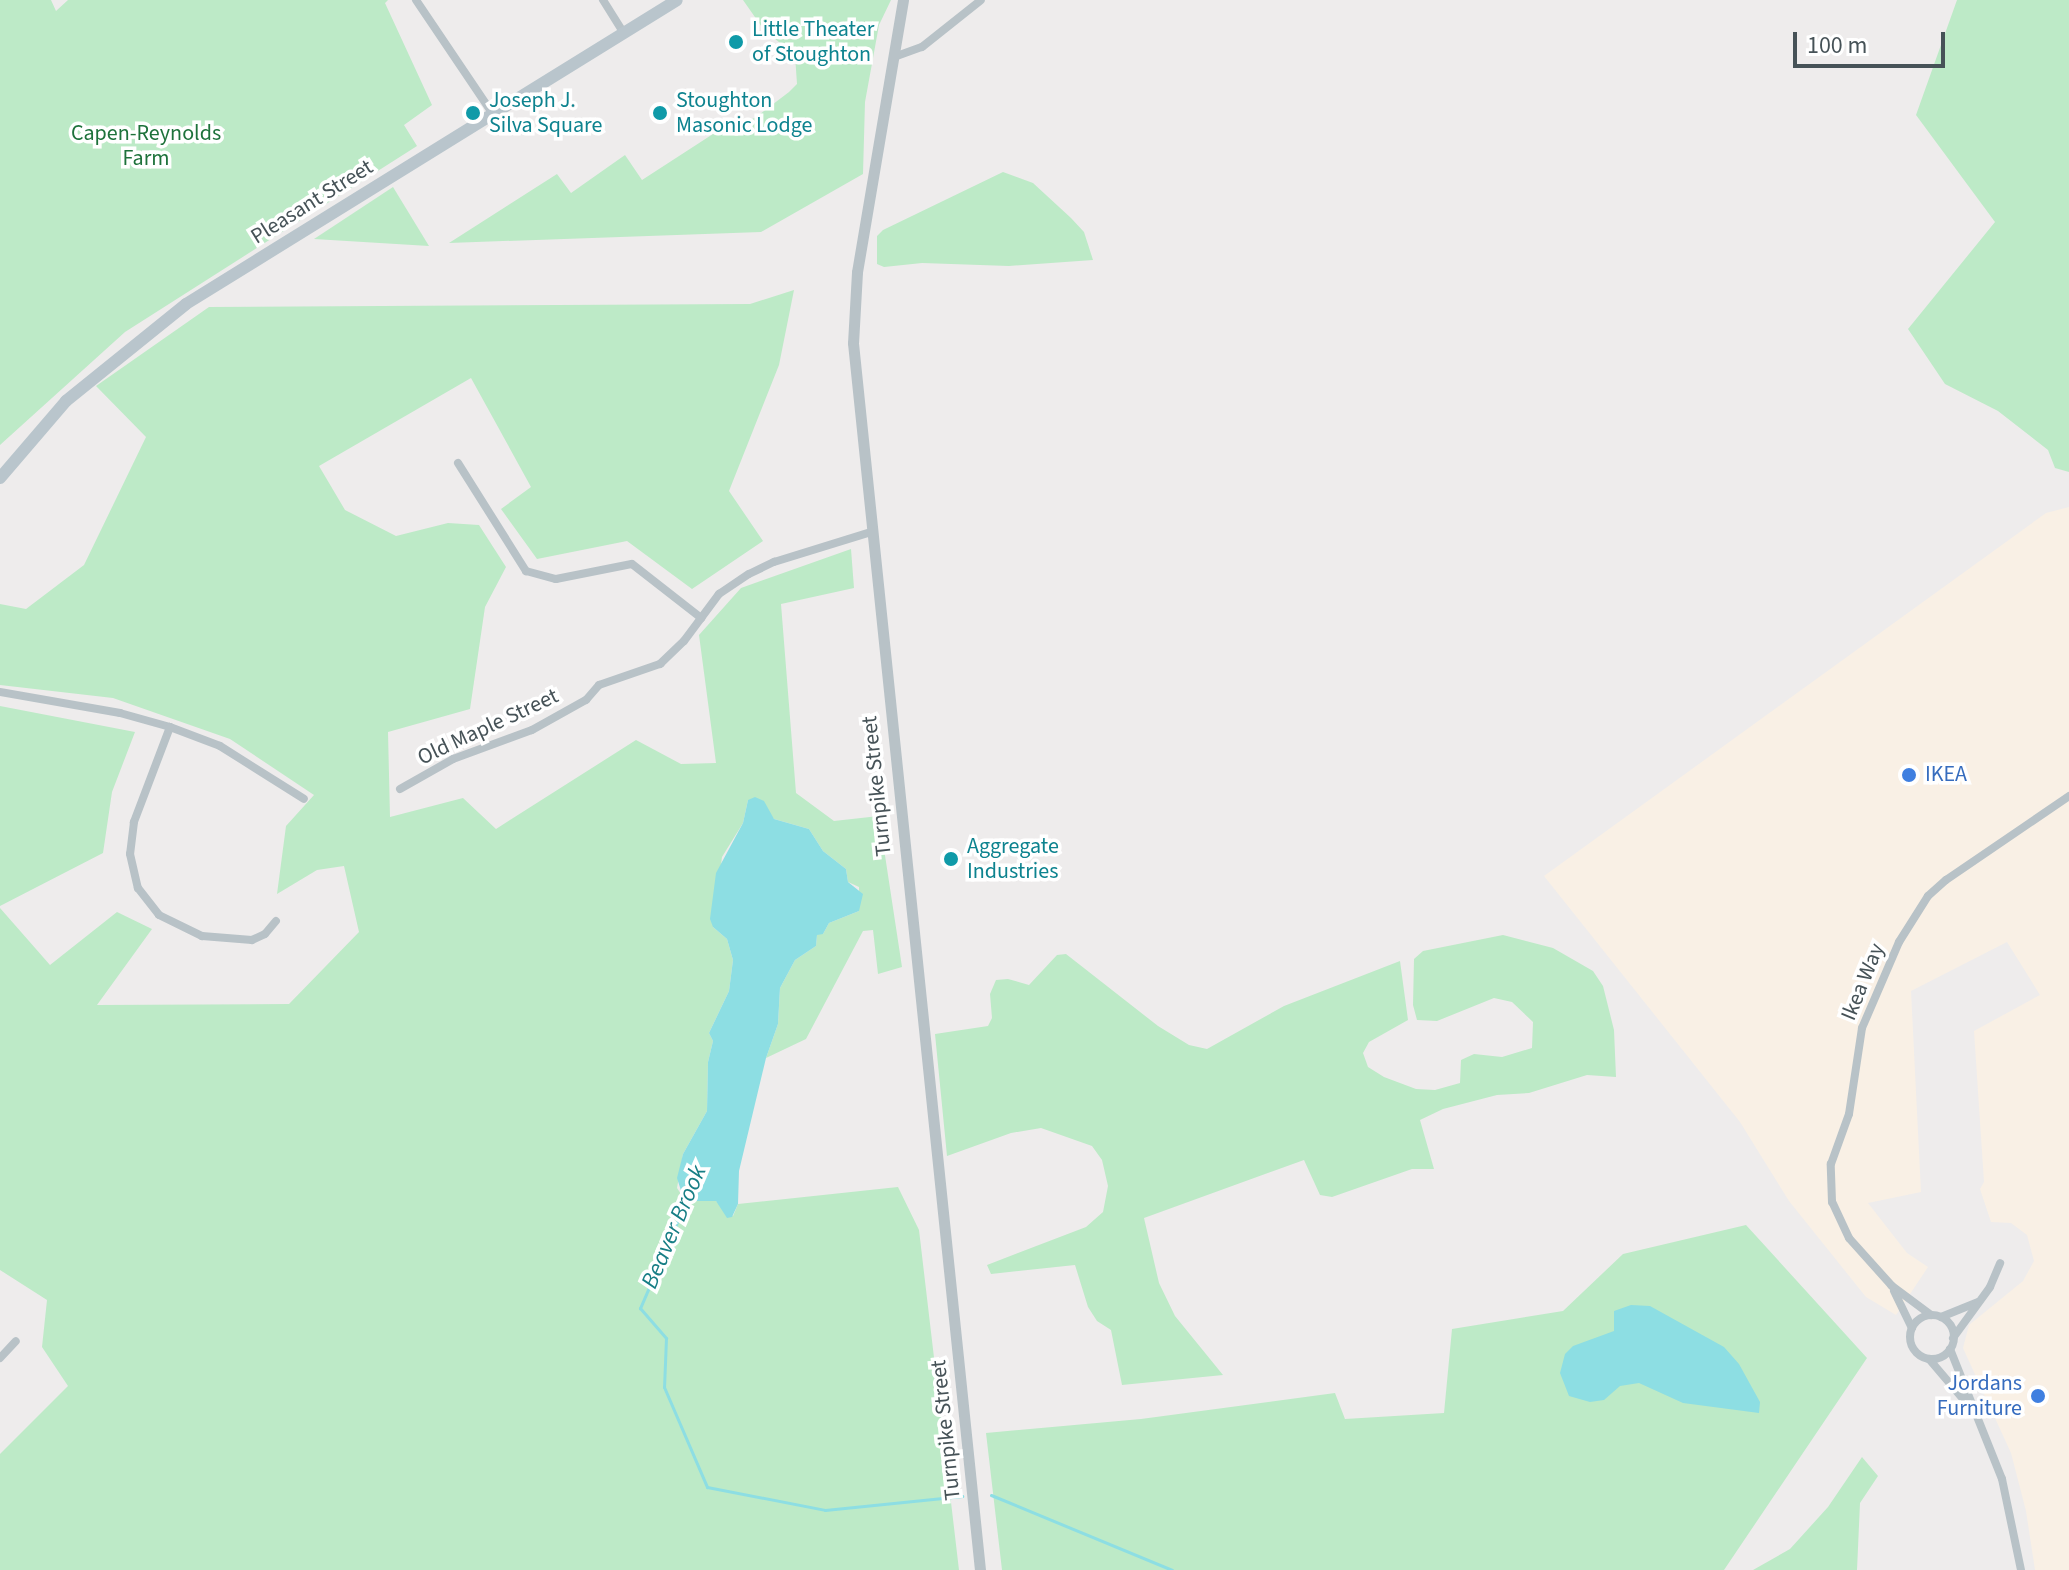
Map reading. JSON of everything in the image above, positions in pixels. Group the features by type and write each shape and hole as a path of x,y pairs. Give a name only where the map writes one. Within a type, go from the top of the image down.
{"main road":[{"name":"Pleasant Street","path":"0,478 66,401 154,327 677,0"}],"street":[{"path":"416,0 493,114"},
{"path":"603,0 623,32"},
{"name":"Turnpike Street","path":"903,0 853,304 857,404 980,1570"},
{"path":"894,57 922,47 981,0"},
{"path":"458,463 526,571 556,579 632,564 701,618"},
{"name":"Old Maple Street","path":"400,789 453,759 532,730 586,700 599,685 660,664 684,641 719,594 749,574 774,562 871,532"},
{"path":"0,692 120,713 170,727 220,746 304,799"},
{"path":"170,727 134,822 130,858 138,888 159,915 202,936 252,940 265,934 276,921"},
{"name":"Ikea Way","path":"1931,1315 1892,1286 1835,1215 1830,1189 1831,1164 1849,1114 1866,1016 1899,942 1928,896 2069,796"},
{"path":"1929,1359 1939,1358 1950,1349 1953,1338 1979,1302 2000,1263"},
{"name":"Ikea Way","path":"1892,1286 1912,1328"},
{"path":"1975,1413 1929,1359 1913,1348 1912,1328 1918,1320 1931,1315 1941,1317 1979,1302"},
{"path":"1941,1317 1950,1326 1953,1338"},
{"path":"0,1358 16,1341"},
{"path":"1950,1349 2002,1479 2021,1570"}],"shaded area":[{"path":"2069,507 2069,1570 2035,1570 2026,1511 2011,1453 1963,1348 1969,1325 2023,1281 2034,1261 2027,1235 2011,1223 1991,1222 1980,1189 1984,1182 1974,1031 2040,995 2007,942 1911,991 1921,1192 1868,1203 1907,1253 1928,1267 1896,1315 1866,1297 1789,1201 1740,1122 1544,876 2046,513"}],"green space":[{"name":"Capen-Reynolds Farm","path":"0,0 51,0 56,11 68,0 388,0 385,3 432,105 404,125 417,146 125,332 0,445"},
{"path":"743,0 891,0 879,25 865,102 863,174 761,232 449,243 557,174 571,193 625,155 642,180 713,134 738,127 756,117 789,92 797,84 795,55 764,30"},
{"path":"1957,0 2069,0 2069,472 2055,468 2048,450 1998,411 1945,384 1908,329 1995,222 1916,115"},
{"path":"1003,172 1033,183 1071,218 1084,232 1093,260 1009,266 922,263 884,267 877,264 877,236 883,230"},
{"path":"393,187 429,246 314,239"},
{"path":"794,290 779,365 729,491 763,541 692,589 627,541 537,559 501,509 531,487 471,378 319,466 345,510 396,536 448,523 479,525 506,567 485,607 470,709 388,732 390,817 463,798 496,829 636,740 681,764 716,763 699,635 741,588 851,549 854,588 781,604 796,793 834,821 879,816 902,967 878,974 873,930 863,931 806,1039 766,1058 778,1024 780,988 795,960 816,946 817,934 823,934 829,923 859,911 859,887 848,882 846,869 823,851 809,829 774,819 748,800 743,823 722,857 713,927 727,939 733,960 729,991 709,1033 713,1041 708,1062 707,1111 683,1154 677,1188 683,1197 691,1201 716,1201 733,1216 738,1204 898,1187 919,1230 959,1570 0,1570 0,1454 68,1386 42,1347 47,1300 0,1270 0,908 50,965 117,912 152,929 97,1005 289,1004 359,932 344,866 317,870 277,894 286,826 314,795 230,739 113,698 0,685 0,604 26,609 84,565 146,437 96,386 209,307 750,304"},
{"path":"0,706 135,732 112,792 103,853 0,906"},
{"path":"1503,935 1553,948 1593,971 1603,986 1614,1030 1616,1077 1587,1075 1529,1093 1497,1095 1443,1109 1420,1120 1434,1169 1412,1169 1332,1197 1320,1195 1304,1160 1144,1218 1159,1283 1175,1316 1223,1375 1122,1385 1111,1330 1097,1321 1088,1307 1075,1265 991,1274 987,1265 1086,1227 1103,1212 1108,1186 1102,1160 1092,1146 1041,1128 1011,1133 947,1156 935,1034 988,1026 992,1018 990,994 996,980 1008,979 1029,985 1057,955 1066,954 1158,1026 1189,1045 1207,1049 1284,1006 1400,961 1408,1020 1369,1042 1363,1053 1368,1067 1384,1077 1416,1089 1435,1090 1460,1083 1461,1060 1474,1054 1502,1057 1532,1048 1533,1022 1512,1002 1494,998 1437,1021 1417,1020 1413,1005 1414,959 1423,951"},
{"path":"1746,1225 1867,1358 1724,1570 1002,1570 986,1433 1141,1419 1335,1393 1345,1419 1444,1413 1452,1329 1563,1311 1623,1254"},
{"path":"1862,1457 1878,1476 1860,1503 1857,1570 1753,1570 1790,1549 1828,1507"}],"water":[{"path":"755,797 764,801 774,819 809,829 823,851 846,869 848,882 863,894 859,911 829,923 823,934 817,935 816,946 795,960 780,988 778,1024 766,1058 739,1171 738,1204 732,1217 727,1218 716,1201 691,1201 683,1197 677,1178 683,1154 707,1111 708,1062 713,1041 709,1033 729,991 733,960 727,939 713,927 710,919 716,873 743,823 748,800"},
{"path":"1631,1305 1650,1306 1724,1347 1739,1364 1760,1402 1759,1413 1683,1403 1639,1383 1620,1386 1604,1400 1590,1402 1569,1396 1560,1373 1565,1354 1573,1346 1614,1331 1614,1311"}],"waterway":[{"name":"Beaver Brook","path":"687,1199 640,1308 666,1338 664,1387 707,1487 825,1510 962,1496"},
{"name":"Beaver Brook","path":"991,1495 1172,1570"}],"place":[{"name":"Little Theater of Stoughton","path":"736,42"},
{"name":"Joseph J. Silva Square","path":"473,113"},
{"name":"Stoughton Masonic Lodge","path":"660,113"},
{"name":"IKEA","path":"1909,775"},
{"name":"Aggregate Industries","path":"951,859"},
{"name":"Jordans Furniture","path":"2038,1396"}]}
